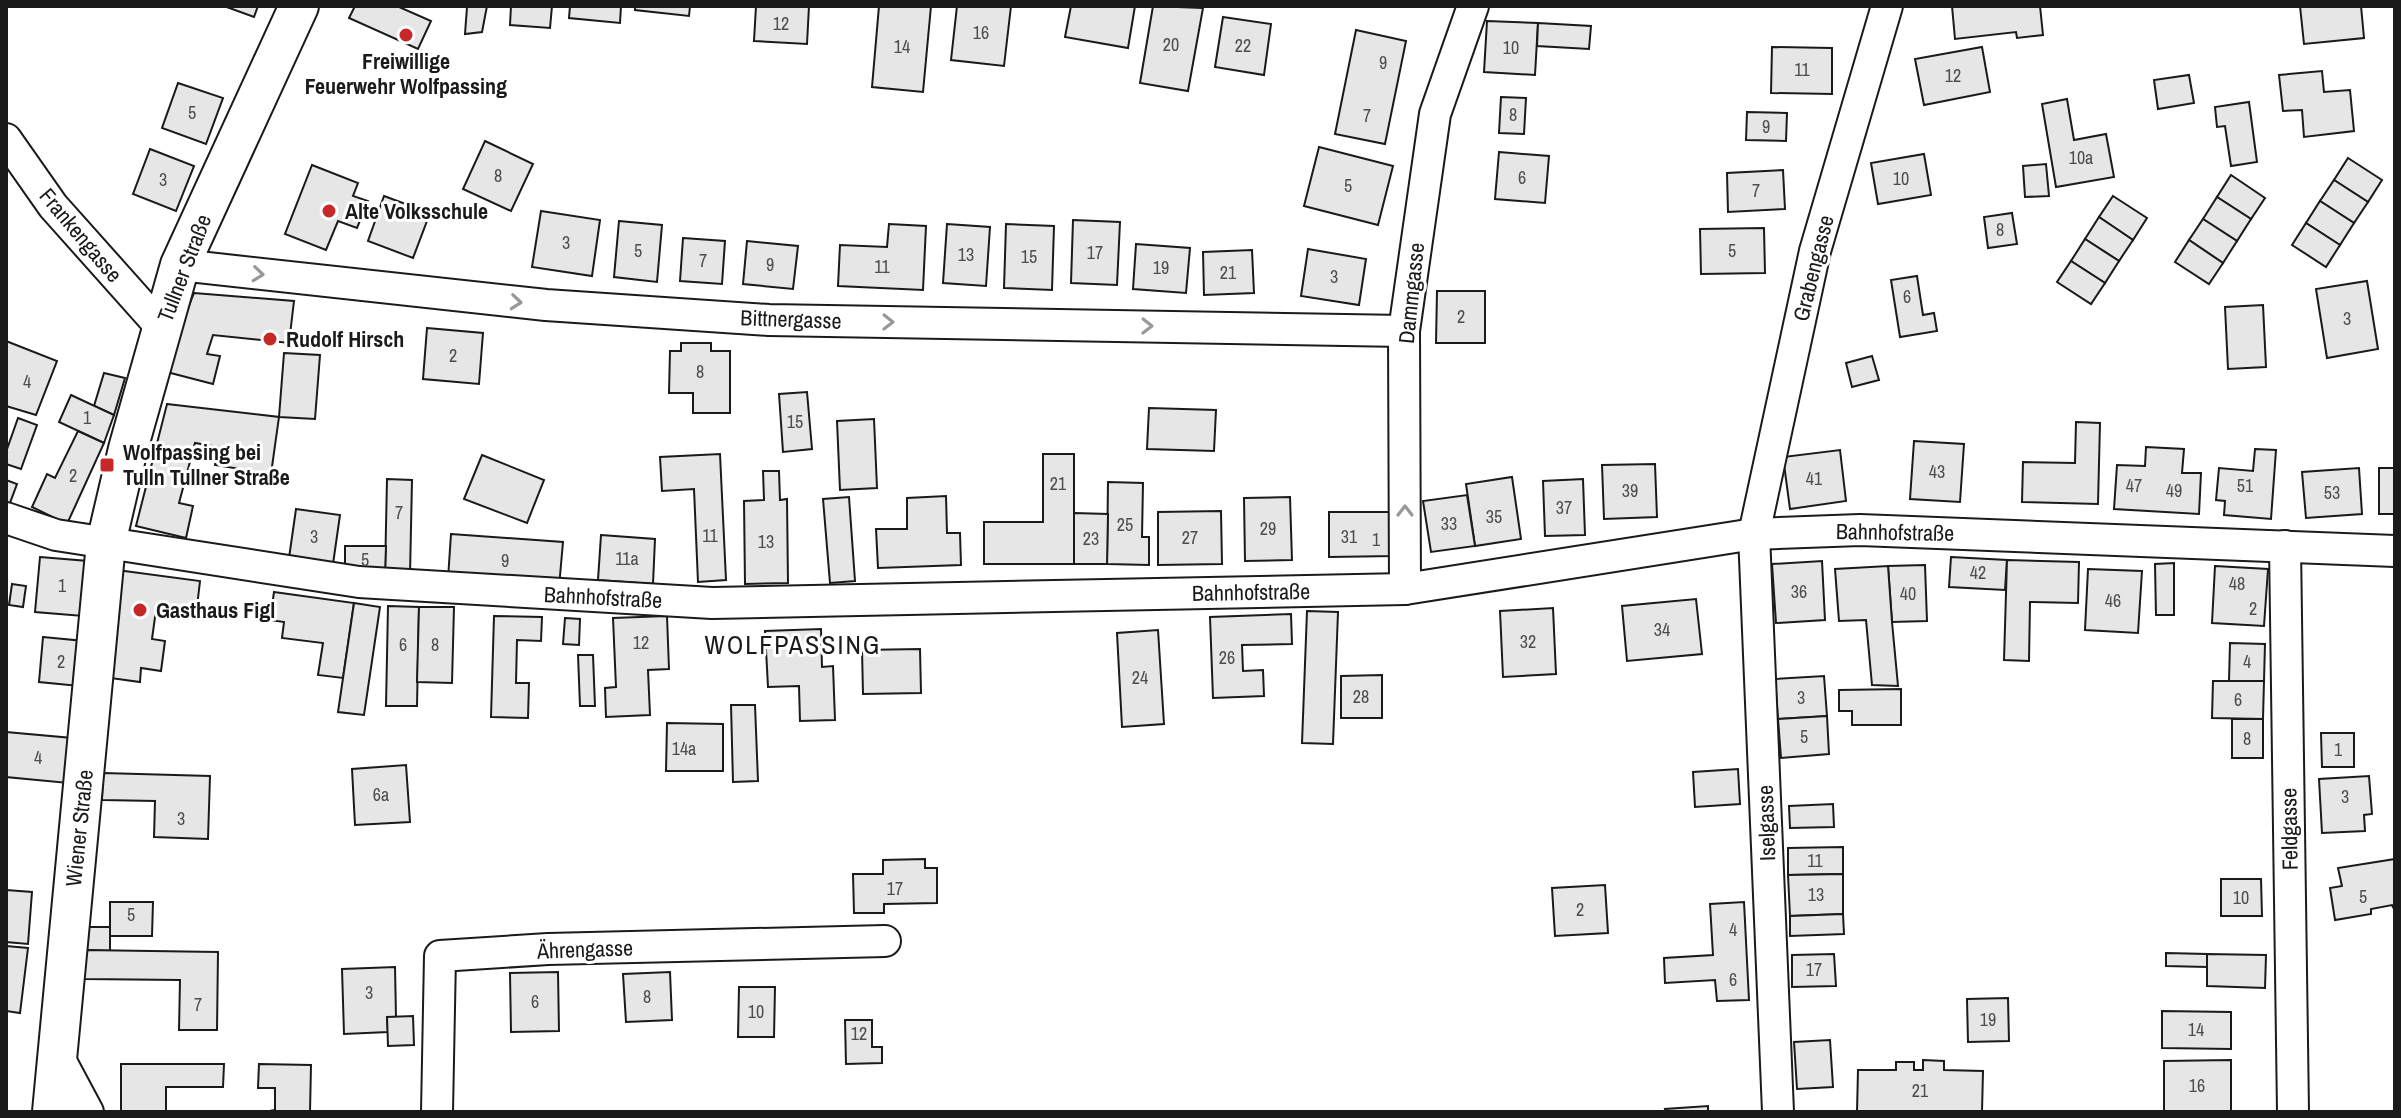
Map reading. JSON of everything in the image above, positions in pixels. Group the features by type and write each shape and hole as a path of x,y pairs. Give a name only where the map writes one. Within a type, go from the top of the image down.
{"main road":[{"name":"Tullner Straße","path":"106,543 161,327 180,265 299,6"},
{"name":"Wiener Straße","path":"52,1112 106,543"}],"street":[{"name":"Dammgasse","path":"1405,589 1404,331 1435,114 1473,6"},
{"name":"Grabengasse","path":"1754,534 1815,251 1887,6"},
{"name":"Frankengasse","path":"6,139 53,206 161,327"},
{"name":"Bittnergasse","path":"180,265 546,305 769,320 1404,331"},
{"name":"Bahnhofstraße","path":"6,518 56,535 359,582 712,603 1405,589 1754,534 1860,530 2395,551"},
{"name":"Iselgasse","path":"1754,534 1778,1112"},
{"name":"Feldgasse","path":"2285,546 2293,1112"},
{"name":"Ährengasse","path":"437,1112 440,956 548,949 885,941"},
{"path":"57,1054 88,1112"}],"building":[{"path":"224,6 258,6 254,17"},
{"name":"Freiwillige Feuerwehr Wolfpassing","path":"355,6 397,6 431,21 418,49 349,18"},
{"path":"439,6 487,6 482,32 465,34 467,7"},
{"path":"511,6 552,6 550,28 510,25"},
{"path":"570,6 621,6 620,23 569,18"},
{"path":"635,6 690,6 689,16 635,10"},
{"path":"756,6 809,6 807,44 754,41"},
{"path":"879,6 931,6 923,92 872,87"},
{"path":"957,6 1011,6 1004,66 951,60"},
{"path":"1071,6 1135,6 1128,48 1065,37"},
{"path":"1153,6 1203,8 1188,91 1140,83"},
{"path":"1952,6 2040,6 2043,35 2017,38 2016,32 1955,39"},
{"path":"2300,6 2361,6 2364,38 2304,44"},
{"path":"1223,17 1271,24 1264,75 1215,67"},
{"path":"1487,21 1538,23 1535,75 1484,72"},
{"path":"1538,23 1591,26 1589,49 1537,46"},
{"path":"1356,30 1406,41 1385,144 1335,134"},
{"path":"1772,47 1832,48 1832,94 1771,93"},
{"path":"1982,47 1990,92 1924,105 1915,59"},
{"path":"2322,71 2324,92 2350,90 2354,131 2304,137 2302,110 2283,111 2279,75"},
{"path":"2189,75 2194,103 2158,109 2154,80"},
{"path":"178,83 223,98 206,144 162,128"},
{"path":"1501,97 1526,98 1524,134 1499,133"},
{"path":"2067,99 2074,140 2106,134 2114,177 2056,187 2042,104"},
{"path":"2249,102 2257,162 2231,166 2225,126 2217,127 2215,107"},
{"path":"1747,112 1787,113 1786,141 1746,140"},
{"path":"485,141 533,164 511,211 463,189"},
{"path":"1319,147 1393,166 1378,225 1304,206"},
{"path":"150,149 194,166 176,211 133,194"},
{"path":"1499,152 1549,156 1545,203 1495,199"},
{"path":"1924,154 1931,195 1878,204 1871,163"},
{"path":"2348,158 2382,180 2368,202 2334,180"},
{"path":"2046,164 2049,196 2025,197 2023,166"},
{"name":"Alte Volksschule","path":"312,165 358,183 353,196 368,201 357,228 338,221 326,250 285,234"},
{"path":"1783,170 1785,209 1728,212 1727,173"},
{"path":"2231,175 2265,198 2251,219 2217,197"},
{"path":"2334,180 2368,202 2354,223 2320,201"},
{"path":"384,196 430,213 413,258 368,241"},
{"path":"2113,196 2147,218 2133,240 2099,217"},
{"path":"2217,197 2251,219 2237,241 2203,219"},
{"path":"2320,201 2354,223 2340,245 2306,223"},
{"path":"541,211 600,220 592,276 532,267"},
{"path":"2012,213 2017,244 1988,248 1984,217"},
{"path":"2099,217 2133,240 2119,261 2085,239"},
{"path":"2203,219 2237,241 2223,263 2189,240"},
{"path":"1073,220 1120,222 1117,285 1071,283"},
{"path":"619,221 662,225 657,282 614,277"},
{"path":"2306,223 2340,245 2326,267 2292,245"},
{"path":"889,224 926,226 923,290 838,286 840,245 887,247"},
{"path":"947,224 990,227 986,286 943,283"},
{"path":"1006,224 1054,226 1052,290 1004,288"},
{"path":"1764,228 1765,273 1701,274 1700,229"},
{"path":"683,238 725,241 722,284 680,281"},
{"path":"2085,239 2119,261 2105,283 2071,261"},
{"path":"2189,240 2223,263 2209,284 2175,262"},
{"path":"747,241 798,246 793,289 743,284"},
{"path":"1136,244 1190,248 1186,293 1133,289"},
{"path":"1308,249 1366,259 1359,305 1301,296"},
{"path":"1252,250 1254,293 1204,295 1203,252"},
{"path":"2071,261 2105,283 2091,304 2057,282"},
{"path":"1917,276 1923,315 1934,313 1937,331 1900,337 1891,280"},
{"path":"2367,281 2378,349 2327,358 2316,289"},
{"path":"1437,291 1485,291 1485,343 1436,343"},
{"name":"Rudolf Hirsch","path":"194,293 294,301 289,343 213,335 207,354 220,356 213,384 163,371"},
{"path":"2263,305 2266,367 2228,369 2225,307"},
{"path":"427,328 483,333 479,384 423,379"},
{"path":"6,341 57,361 36,415 6,406"},
{"path":"681,343 711,343 711,351 730,351 730,413 693,413 693,393 669,393 670,351 681,351"},
{"path":"284,353 320,355 315,419 279,417"},
{"path":"1872,356 1879,380 1852,387 1846,363"},
{"path":"104,373 125,378 114,415 94,406"},
{"path":"807,392 812,449 783,452 779,394"},
{"path":"71,395 114,415 104,443 59,422"},
{"path":"167,404 279,417 271,474 215,465 218,447 195,443 179,503 193,506 186,538 136,526"},
{"path":"1149,408 1216,410 1214,451 1147,449"},
{"path":"18,418 37,425 21,469 6,464 6,452"},
{"path":"874,419 877,488 840,490 837,421"},
{"path":"2076,422 2100,423 2098,504 2022,502 2023,462 2075,463"},
{"path":"78,431 104,443 67,524 32,507 47,474 55,478"},
{"path":"1914,441 1964,444 1960,502 1910,499"},
{"path":"2146,447 2184,449 2182,473 2201,473 2199,514 2114,509 2117,465 2145,466"},
{"path":"2255,449 2276,450 2271,519 2224,515 2225,501 2216,500 2219,468 2253,471"},
{"path":"1840,450 1846,501 1790,509 1783,457"},
{"path":"720,454 726,580 698,582 694,489 662,491 660,457"},
{"path":"1043,454 1074,454 1074,564 984,564 984,522 1043,522"},
{"path":"482,455 544,480 527,523 464,499"},
{"path":"1655,464 1657,517 1604,519 1602,465"},
{"path":"2359,468 2362,514 2306,518 2302,472"},
{"path":"2379,468 2395,468 2395,514 2379,514"},
{"path":"763,471 779,471 780,500 787,499 788,583 745,584 744,501 764,500"},
{"path":"1512,477 1521,539 1475,546 1466,484"},
{"path":"387,479 412,480 410,575 385,574"},
{"path":"1583,479 1585,535 1545,536 1543,481"},
{"path":"6,480 17,484 8,508 6,507"},
{"path":"1108,482 1143,483 1142,537 1149,537 1149,565 1107,564"},
{"path":"1467,495 1475,546 1431,552 1423,501"},
{"path":"946,496 947,533 960,533 961,565 878,568 876,529 907,529 907,498"},
{"path":"849,497 855,581 830,583 823,499"},
{"path":"1290,497 1292,560 1245,561 1244,498"},
{"path":"296,509 340,515 333,564 289,558"},
{"path":"1221,511 1222,564 1158,565 1158,512"},
{"path":"1329,512 1394,512 1394,556 1329,557"},
{"path":"1074,513 1108,514 1107,564 1074,564"},
{"path":"451,534 563,542 559,587 448,579"},
{"path":"601,535 655,539 653,584 598,580"},
{"path":"345,546 386,546 385,574 345,573"},
{"path":"40,557 88,561 83,616 35,612"},
{"path":"1951,557 2007,560 2005,590 1949,587"},
{"path":"2007,560 2079,562 2078,603 2030,602 2029,661 2004,660"},
{"path":"1822,561 1825,620 1776,623 1772,564"},
{"path":"2174,563 2174,615 2156,615 2155,564"},
{"path":"1925,565 1927,621 1892,622 1888,566"},
{"path":"1888,566 1898,686 1872,685 1866,620 1839,621 1835,569"},
{"path":"2215,566 2268,569 2264,626 2212,623"},
{"path":"2088,569 2142,571 2138,633 2085,630"},
{"path":"117,570 200,581 196,615 156,610 152,639 165,641 161,671 141,668 140,682 103,677"},
{"path":"12,584 26,586 23,607 9,605"},
{"path":"274,592 354,603 343,678 318,675 323,643 282,638 284,622 270,620"},
{"path":"1696,599 1702,654 1627,661 1622,606"},
{"path":"354,603 380,607 364,715 338,712"},
{"path":"388,606 419,607 417,706 386,706"},
{"path":"419,607 454,607 452,683 417,682"},
{"path":"1553,608 1556,674 1503,677 1500,611"},
{"path":"1307,611 1338,612 1333,744 1302,743"},
{"path":"1291,614 1292,644 1242,645 1243,671 1263,670 1264,696 1213,698 1210,617"},
{"path":"494,616 542,617 541,641 517,640 516,683 529,683 528,718 491,717"},
{"path":"667,616 669,669 648,670 650,715 606,717 605,688 616,687 613,618"},
{"path":"565,618 580,619 579,645 563,644"},
{"path":"821,629 822,667 833,666 835,720 800,721 799,686 768,687 765,631"},
{"path":"1158,630 1164,724 1122,727 1117,633"},
{"path":"43,637 84,641 79,686 39,682"},
{"path":"2230,643 2265,644 2264,681 2229,681"},
{"path":"920,649 921,693 863,694 862,650"},
{"path":"578,655 593,655 595,706 580,706"},
{"path":"1382,675 1382,718 1341,718 1341,676"},
{"path":"1824,676 1827,716 1778,719 1775,679"},
{"path":"2213,681 2264,681 2263,719 2212,718"},
{"path":"1901,689 1901,725 1852,725 1852,711 1839,711 1839,690"},
{"path":"731,705 755,705 758,781 733,782"},
{"path":"1827,716 1829,754 1781,758 1778,719"},
{"path":"2232,719 2263,719 2263,758 2232,758"},
{"path":"667,723 723,724 723,771 666,771"},
{"path":"6,732 72,738 68,783 6,777"},
{"path":"2321,733 2354,733 2354,767 2322,767"},
{"path":"406,765 410,822 355,825 352,769"},
{"path":"1738,769 1740,804 1695,807 1693,772"},
{"path":"103,773 210,776 208,839 154,837 155,801 102,800"},
{"path":"2369,776 2372,814 2364,815 2365,831 2322,833 2319,779"},
{"path":"1833,804 1834,827 1790,828 1789,806"},
{"path":"1843,847 1843,874 1788,875 1788,848"},
{"path":"925,859 925,868 937,868 937,903 884,904 884,913 854,913 853,874 883,874 883,860"},
{"path":"2395,859 2395,911 2392,905 2371,909 2371,914 2335,920 2330,888 2342,886 2338,868"},
{"path":"1843,874 1843,914 1790,916 1788,875"},
{"path":"2221,879 2261,879 2262,916 2221,916"},
{"path":"1605,885 1608,933 1555,936 1552,888"},
{"path":"6,890 32,892 28,944 6,942"},
{"path":"110,902 153,902 152,936 110,936"},
{"path":"1744,902 1749,1000 1717,1001 1715,980 1665,983 1664,958 1713,955 1710,904"},
{"path":"1843,914 1844,934 1790,936 1790,916"},
{"path":"85,927 110,927 110,951 84,950"},
{"path":"6,946 28,948 20,1013 6,1011"},
{"path":"84,950 218,952 217,1030 179,1030 180,980 84,979"},
{"path":"2166,953 2207,954 2207,967 2166,966"},
{"path":"1834,954 1836,986 1792,987 1792,955"},
{"path":"2207,954 2266,955 2265,988 2207,986"},
{"path":"395,967 396,1017 387,1017 388,1032 344,1034 342,969"},
{"path":"558,972 559,1031 511,1032 510,973"},
{"path":"670,972 672,1020 626,1022 623,974"},
{"path":"739,987 775,987 774,1037 738,1037"},
{"path":"2008,998 2009,1041 1968,1042 1967,999"},
{"path":"2162,1011 2231,1012 2231,1049 2162,1048"},
{"path":"413,1016 414,1045 388,1046 387,1017"},
{"path":"845,1020 872,1020 872,1047 882,1047 882,1063 846,1064"},
{"path":"1830,1040 1833,1087 1797,1089 1794,1042"},
{"path":"1923,1060 1944,1061 1944,1070 1983,1071 1982,1112 1857,1112 1858,1070 1896,1070 1896,1062 1914,1062 1914,1070 1923,1070"},
{"path":"2231,1060 2231,1111 2164,1112 2164,1061"},
{"path":"121,1064 224,1064 223,1087 166,1087 166,1112 121,1112"},
{"path":"259,1064 311,1065 310,1112 264,1112 275,1110 275,1088 258,1088"},
{"path":"1708,1106 1708,1112 1666,1112 1665,1109"}],"place":[{"name":"Freiwillige Feuerwehr Wolfpassing","path":"406,35"},
{"name":"Alte Volksschule","path":"329,211"},
{"name":"Rudolf Hirsch","path":"270,339"},
{"name":"Wolfpassing bei Tulln Tullner Straße","path":"107,465"},
{"name":"Gasthaus Figl","path":"140,610"}],"district":[{"name":"WOLFPASSING","path":"793,645"}]}
